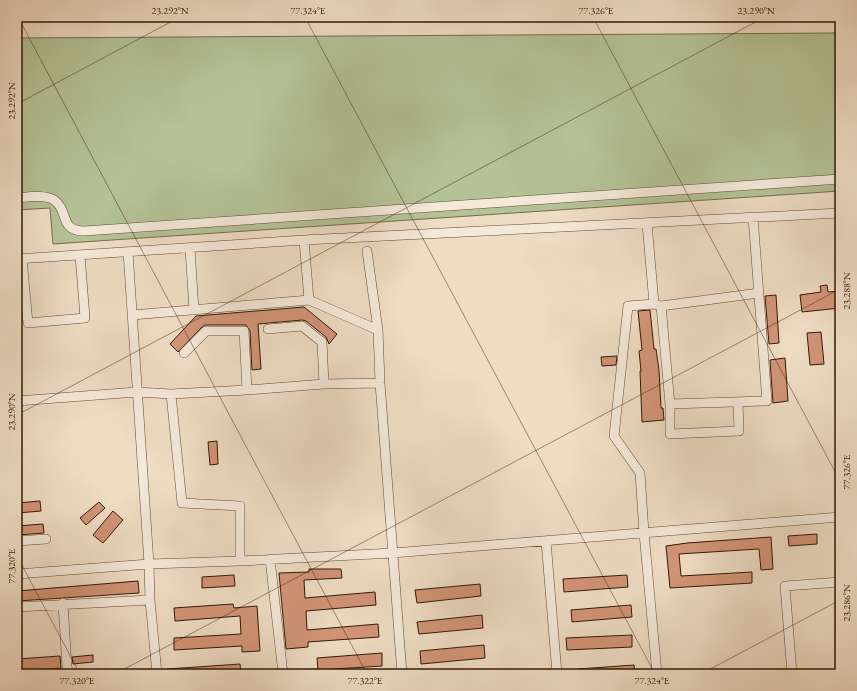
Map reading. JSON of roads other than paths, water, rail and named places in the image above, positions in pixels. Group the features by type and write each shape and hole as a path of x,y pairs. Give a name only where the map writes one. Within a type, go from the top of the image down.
{"street":[{"path":"17,198 42,197 54,200 68,224 75,230 84,231 840,179"},
{"path":"80,255 85,318 28,323 19,259 80,255 128,252 190,249 304,240 840,213"},
{"path":"670,404 767,401 753,217"},
{"path":"647,222 670,404 670,434 739,431 738,402"},
{"path":"304,240 309,300"},
{"path":"190,249 194,310"},
{"path":"367,251 378,330 380,383 402,674"},
{"path":"128,252 149,564 150,600 157,674"},
{"path":"657,674 640,473 614,436 628,306 657,305 759,293"},
{"path":"132,315 309,300 378,330"},
{"path":"268,328 302,326 322,342 324,384"},
{"path":"184,353 206,331 244,331 247,390"},
{"path":"17,401 137,392 171,394 324,384 380,383"},
{"path":"171,394 182,502 240,506 240,560"},
{"path":"17,574 149,564 393,553 840,517"},
{"path":"17,541 46,538"},
{"path":"546,541 557,674"},
{"path":"270,559 283,674"},
{"path":"792,674 785,586 840,582"},
{"path":"17,606 150,600"},
{"path":"63,604 68,668 70,674"}]}
